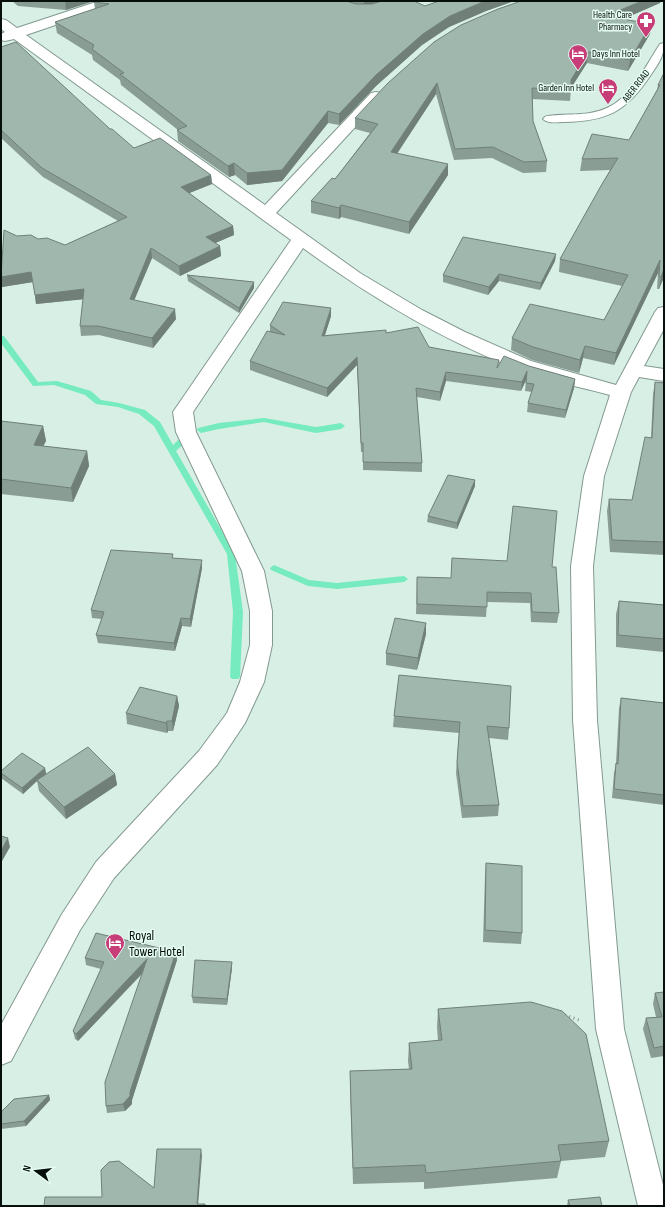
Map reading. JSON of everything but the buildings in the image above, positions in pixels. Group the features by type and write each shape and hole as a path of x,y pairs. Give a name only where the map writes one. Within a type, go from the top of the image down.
{"street":[{"path":"8,36 112,1"},
{"path":"1,23 8,36 266,214 354,277 400,306 457,336 525,365 621,392"},
{"path":"266,214 387,86"},
{"path":"1,1052 71,922 105,870 208,758 237,717 252,682 261,645 261,611 253,571 186,432 183,412 300,239"},
{"path":"653,1206 610,1029 585,720 582,566 594,476 621,392 664,312"},
{"path":"632,370 664,375"}],"lane":[{"name":"ABER ROAD","path":"549,119 581,118 602,113 620,105 645,74 664,46"}],"path":[{"path":"559,1014 610,1029"}],"waterway":[{"path":"1,338 36,384 54,383 88,393 99,402 119,405 142,412 157,424 231,554 238,612 235,677"},
{"path":"201,430 264,420 316,430 341,426"},
{"path":"172,450 183,440"},
{"path":"274,568 308,583 337,586 404,579"}],"place":[{"name":"Health Care Pharmacy","path":"646,38"},
{"name":"Days Inn Hotel","path":"578,71"},
{"name":"Garden Inn Hotel","path":"608,105"},
{"name":"Royal Tower Hotel","path":"115,960"}]}
